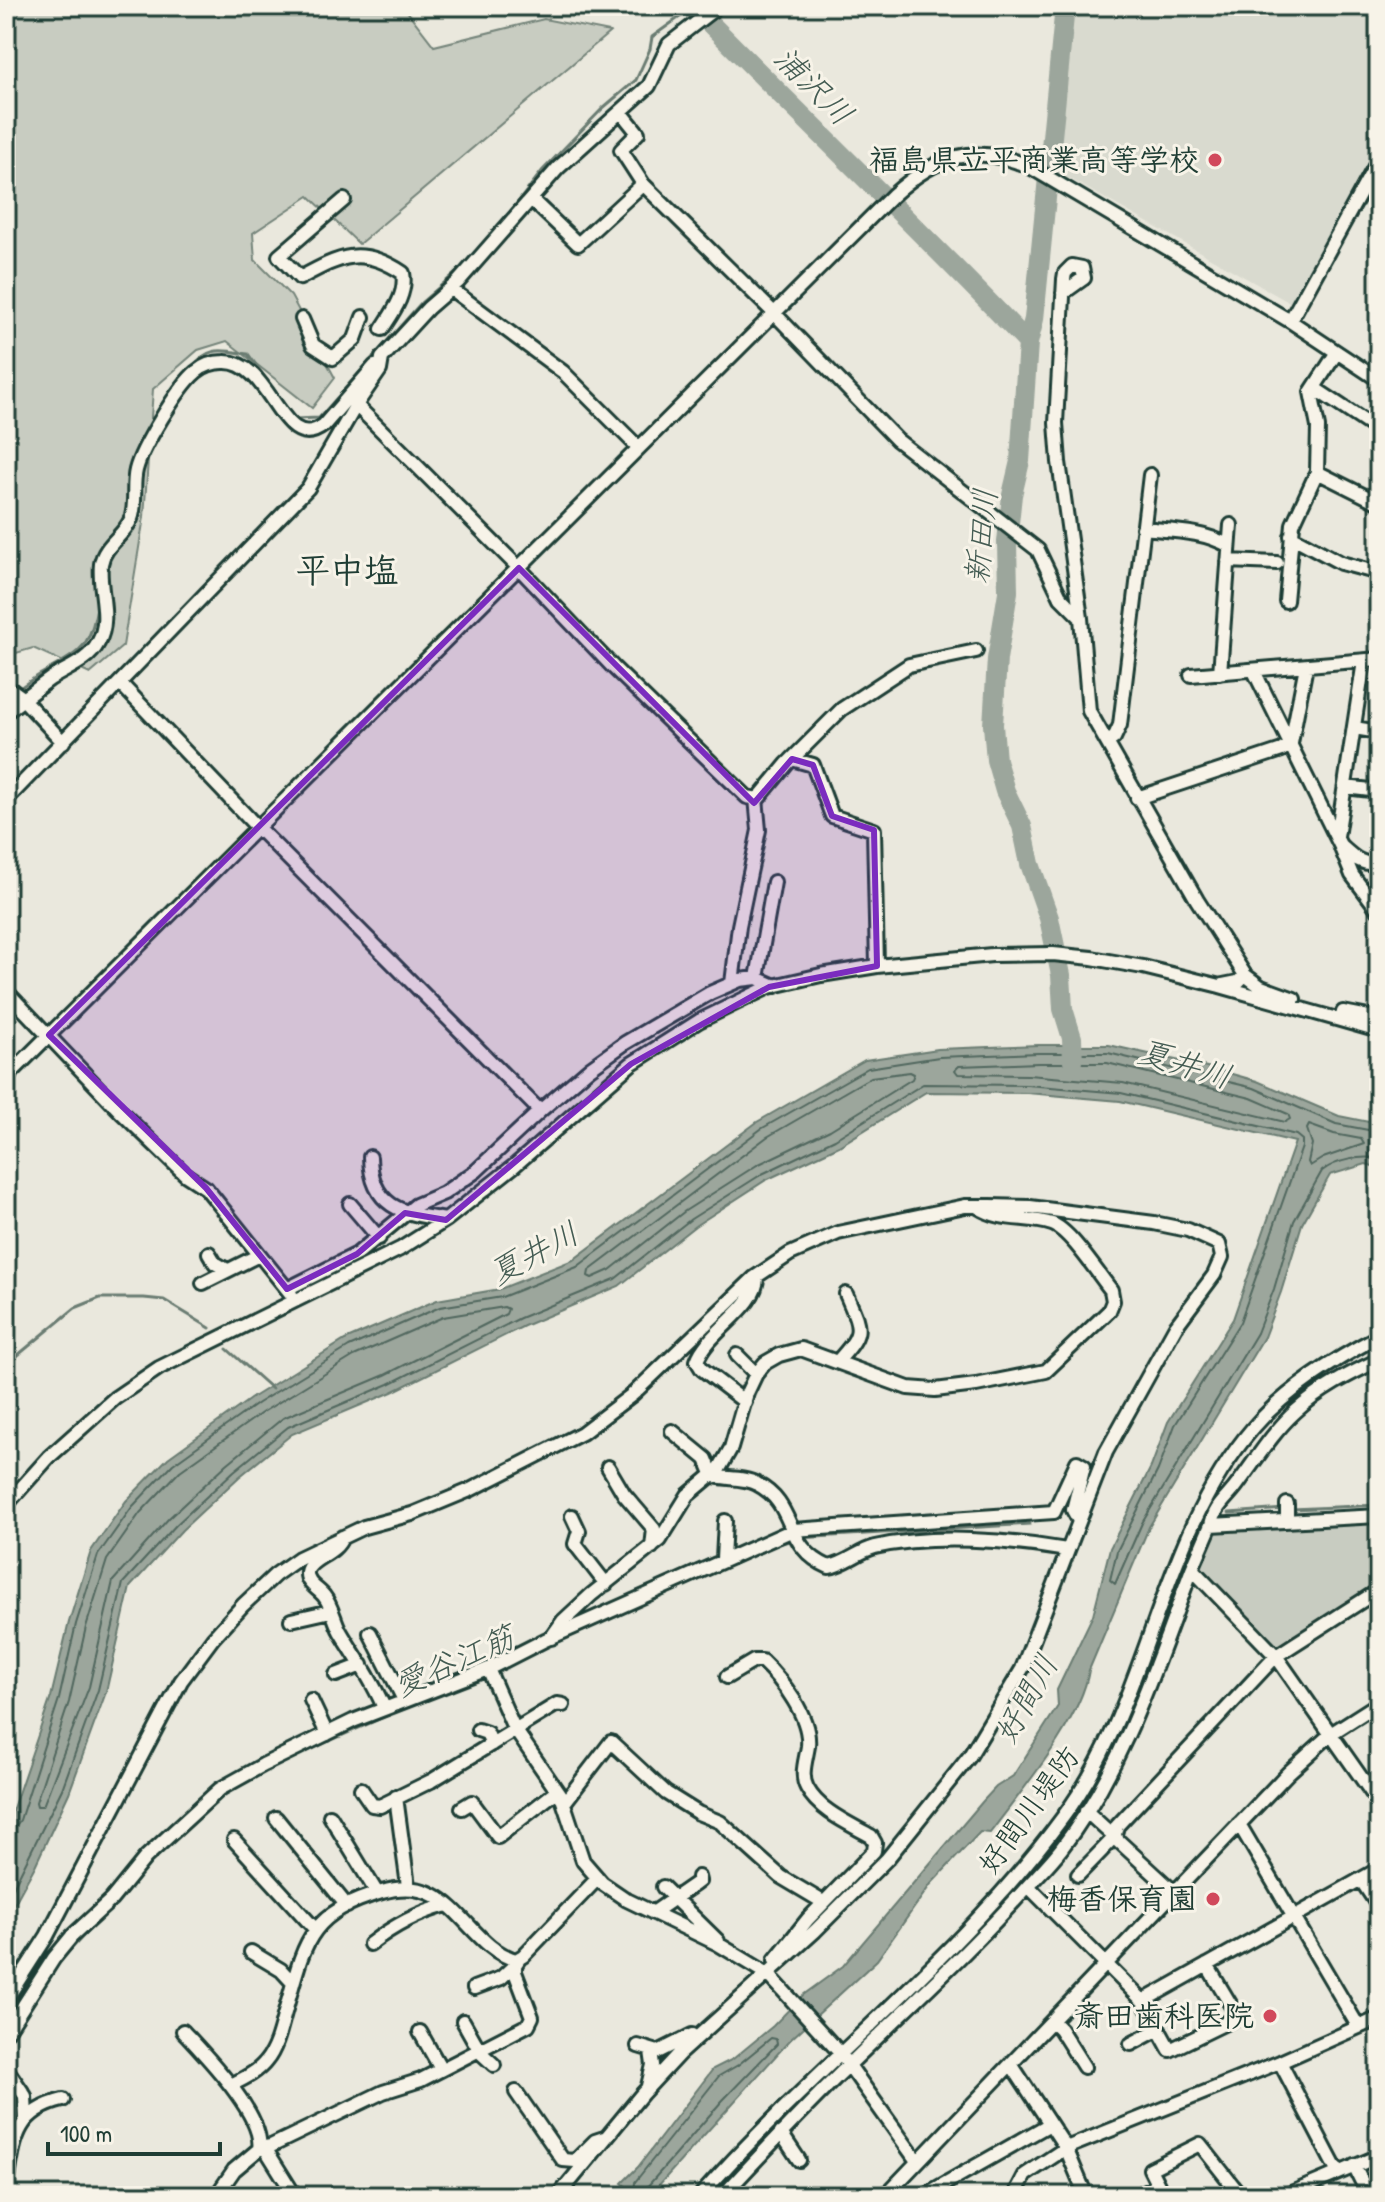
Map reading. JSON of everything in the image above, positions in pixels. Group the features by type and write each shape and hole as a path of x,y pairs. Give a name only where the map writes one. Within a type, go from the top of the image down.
{"street":[{"path":"6,712 84,660 99,642 105,613 103,559 131,518 135,474 141,455 192,375 216,362 235,362 245,366 255,373 294,428 302,432 315,432 397,341 451,289 558,168 649,86 669,44 718,6"},
{"path":"621,112 638,133 621,150 643,184 897,440 1038,550 1061,598 1081,618"},
{"path":"6,1078 889,199 915,175 938,162 978,154 1001,157 1032,168 1290,321 1379,380"},
{"path":"1290,321 1379,159"},
{"path":"531,199 578,244 643,184"},
{"path":"344,200 279,256 300,278 331,262 361,255 403,273 399,302 382,329"},
{"path":"451,289 563,372 639,448"},
{"path":"1063,293 1056,423 1081,618 1089,711 1197,900 1245,975 1261,987 1283,996 1379,1019"},
{"path":"302,319 313,345 333,358 355,339 360,316 397,341"},
{"path":"1286,601 1293,524 1317,472 1318,427 1311,392 1337,352"},
{"path":"6,800 308,488 380,370 382,358"},
{"path":"1314,388 1379,431"},
{"path":"356,405 624,678 747,797 758,799 792,759 842,709 909,665 976,651"},
{"path":"1317,472 1379,503"},
{"path":"1107,742 1114,738 1120,725 1150,475"},
{"path":"1220,673 1231,525"},
{"path":"1143,528 1219,539 1229,546"},
{"path":"1291,536 1341,563 1379,573"},
{"path":"1228,561 1277,563"},
{"path":"1191,675 1379,659"},
{"path":"1338,841 1364,661"},
{"path":"1137,798 1282,750 1291,743 1306,666"},
{"path":"1254,671 1352,875 1379,910"},
{"path":"120,683 258,828 540,1111"},
{"path":"6,692 13,691 63,742"},
{"path":"1354,728 1379,732"},
{"path":"792,759 813,765 832,816 874,830 877,966"},
{"path":"1345,787 1379,791"},
{"path":"732,983 739,926 759,830 756,798"},
{"path":"1338,841 1358,861 1379,862"},
{"path":"757,978 774,882"},
{"path":"6,1505 49,1457 115,1398 159,1368 400,1249 446,1220 514,1166 631,1064 699,1021 775,986 877,966 1020,954 1092,958 1220,986 1379,1031"},
{"path":"1220,986 1238,982 1245,975"},
{"path":"287,1289 327,1271 379,1238 405,1213 444,1193 476,1171 590,1068 625,1043 732,983 757,978 775,986"},
{"path":"6,991 122,1113 186,1175 206,1188 297,1301"},
{"path":"370,1157 375,1187 398,1210 446,1220"},
{"path":"350,1204 379,1238"},
{"path":"6,2000 47,1936 170,1700 196,1659 243,1605 275,1575 299,1558 364,1527 412,1514 470,1490 582,1433 633,1394 757,1276 790,1254 838,1233 965,1206 1030,1207 1154,1223 1198,1233 1219,1244 1222,1257 1214,1275 1176,1326 1106,1452 1022,1669 969,1757 887,1859 768,1974 702,2032 647,2089 558,2196"},
{"path":"551,1638 563,1621 660,1540 688,1495 713,1476 731,1448 756,1374 765,1363 801,1349 883,1381 935,1390 1017,1378 1046,1371 1109,1311 1113,1301 1111,1290 1066,1233 1054,1224 1000,1216 978,1206"},
{"path":"209,1253 215,1263 227,1270"},
{"path":"203,1283 259,1255"},
{"path":"745,1402 702,1369 697,1361 712,1338 750,1299 757,1285 757,1276"},
{"path":"837,1362 859,1334 858,1320 846,1294"},
{"name":"好間川堤防","path":"700,2196 779,2111 844,2058 969,1928 1042,1844 1076,1799 1103,1752 1123,1709 1189,1531 1212,1487 1252,1429 1279,1403 1334,1360 1379,1336"},
{"path":"737,1355 756,1374"},
{"path":"734,2196 730,2188 844,2058 979,1941 1061,1849 1119,1750 1219,1503 1229,1496 1266,1445 1295,1412 1337,1380 1379,1360"},
{"path":"672,1431 706,1459 713,1476"},
{"path":"6,2033 54,1958 72,1936 111,1900 169,1833 220,1789 327,1734 404,1700 490,1674 551,1638 723,1559 795,1536 1048,1513 1056,1508 1077,1462 1084,1466 1073,1510 1078,1519"},
{"path":"608,1467 624,1494 654,1529 652,1547"},
{"path":"713,1476 754,1482 762,1487 777,1502 809,1557 829,1567 873,1547 934,1541 1024,1543 1067,1550"},
{"path":"1287,1504 1287,1520"},
{"path":"1301,1520 1302,1504"},
{"path":"1330,1519 1331,1504"},
{"path":"572,1516 579,1531 575,1544 606,1584"},
{"path":"1211,1525 1379,1516"},
{"path":"723,1559 725,1521"},
{"path":"342,1537 336,1548 310,1565 307,1574 311,1584 325,1597 384,1708"},
{"path":"1192,1569 1276,1656 1377,1796"},
{"path":"1078,1875 1114,1838 1117,1826 1276,1656 1379,1590"},
{"path":"291,1620 331,1611"},
{"path":"370,1633 404,1700"},
{"path":"727,1677 754,1661 762,1661 770,1668 800,1712 805,1725 809,1743 804,1765 805,1784 822,1805 871,1836 875,1843 874,1851 823,1902 772,1963 768,1974"},
{"path":"336,1675 362,1665"},
{"path":"490,1674 516,1731 564,1803 583,1861 598,1878 627,1900 722,1947 768,1974 844,2058 917,2161"},
{"path":"311,1700 327,1734"},
{"path":"891,2194 917,2161 1239,1824 1332,1733 1379,1703"},
{"path":"361,1789 372,1805 380,1806 431,1781 557,1704 563,1705"},
{"path":"478,1730 487,1733 492,1744"},
{"path":"564,1803 611,1742 666,1793 698,1813 720,1822 781,1877 823,1902"},
{"path":"462,1808 472,1802 498,1837 557,1791"},
{"path":"396,1797 408,1886"},
{"path":"1086,1811 1174,1892"},
{"path":"330,1816 377,1893"},
{"path":"276,1818 347,1906"},
{"path":"1239,1824 1358,2026"},
{"path":"234,1840 315,1929"},
{"path":"1143,2001 1379,1869"},
{"path":"653,1913 699,1881 698,1877"},
{"path":"474,1988 501,1978 598,1878"},
{"path":"1361,1880 1379,1907"},
{"path":"231,2085 256,2071 267,2060 280,2031 305,1945 315,1929 347,1906 377,1893 408,1886 447,1905 487,1942 517,1962"},
{"path":"1028,1886 1143,2001 1170,2050 1238,2017 1207,1965"},
{"path":"663,1887 714,1935 722,1947"},
{"path":"370,1944 406,1922 447,1905"},
{"path":"251,1952 281,1970 293,1983"},
{"path":"216,2196 234,2170 262,2148 383,2092 407,2085 531,2022 531,2013 515,1972 517,1962"},
{"path":"1014,2196 1025,2175 1066,2148 1280,2062 1379,2018"},
{"path":"463,2021 481,2053 494,2065"},
{"path":"1052,2021 1084,2067"},
{"path":"1131,2044 1159,2029"},
{"path":"183,2031 231,2085 256,2127 262,2148 295,2196"},
{"path":"420,2032 441,2069"},
{"path":"638,2046 661,2051 702,2032"},
{"path":"647,2089 653,2065 651,2051"},
{"path":"1280,2062 1338,2173"},
{"path":"1011,2064 1066,2148 1086,2196"},
{"path":"6,2068 25,2096 26,2119"},
{"path":"516,2092 563,2160 575,2161 595,2141 607,2138"},
{"path":"6,2190 17,2131 43,2105 63,2100"},
{"path":"923,2196 1050,2124"},
{"path":"781,2133 799,2160"},
{"path":"1136,2196 1158,2185 1150,2169 1200,2144 1241,2196"},
{"path":"1284,2196 1379,2156"},
{"path":"1354,2166 1369,2196"}],"highlighted area":[{"path":"519,568 754,803 792,759 813,765 832,816 874,830 877,966 769,987 631,1064 446,1220 405,1213 357,1254 287,1289 206,1188 49,1035"}],"shaded area":[{"path":"6,6 403,6 434,46 544,19 610,32 359,244 309,196 253,233 255,260 291,296 335,378 312,408 227,341 198,350 153,389 144,517 123,646 90,674 33,648 6,656"},
{"name":"福島県立平商業高等学校","path":"1071,6 1379,6 1379,148 1292,304 1058,172 1063,52"},
{"path":"1379,1516 1379,1590 1276,1656 1192,1569 1211,1525"}],"water":[{"name":"夏井川","path":"1109,1045 1207,1067 1257,1081 1339,1116 1379,1124 1379,1168 1366,1164 1330,1175 1302,1224 1264,1337 1149,1527 1075,1711 1033,1776 990,1833 980,1832 931,1884 877,1960 790,2040 649,2196 625,2196 628,2188 622,2183 638,2167 713,2069 733,2059 773,2026 803,1995 843,1966 983,1801 996,1787 1013,1776 1058,1706 1057,1690 1093,1615 1110,1548 1151,1467 1168,1422 1233,1319 1295,1142 1120,1101 1027,1093 926,1092 839,1146 766,1180 695,1226 619,1286 524,1326 392,1392 292,1434 239,1477 182,1530 130,1587 106,1692 69,1793 6,1919 6,1829 51,1697 69,1622 91,1551 126,1501 168,1458 253,1397 345,1340 437,1300 500,1289 573,1260 757,1122 865,1060 938,1049"}],"waterway":[{"path":"489,6 514,9 518,6"},
{"path":"497,229 543,170 603,108 636,80 652,37 695,6"},
{"name":"新田川","path":"1065,6 1034,319 1028,343 1020,461 1012,495 1007,542 1008,592 997,659 993,725 996,760 1005,791 1022,826 1030,864 1049,918 1061,975 1063,1009 1072,1038 1073,1062"},
{"name":"浦沢川","path":"694,7 1028,343"},
{"path":"191,369 203,356 216,351 248,354 295,419 319,418 421,303 465,265"},
{"path":"19,689 73,655 83,645 92,628 98,602"},
{"path":"6,1365 75,1308 100,1298 164,1300 210,1328"},
{"path":"227,1349 272,1389"},
{"name":"愛谷江筋","path":"1292,1509 1379,1505"},
{"name":"愛谷江筋","path":"1229,1513 1285,1509"},
{"name":"愛谷江筋","path":"799,1538 1030,1524"},
{"name":"愛谷江筋","path":"769,1547 792,1540"},
{"name":"愛谷江筋","path":"524,1657 670,1591"},
{"name":"愛谷江筋","path":"271,1767 411,1705"},
{"name":"愛谷江筋","path":"214,1803 233,1788"},
{"name":"愛谷江筋","path":"6,2043 58,1963 105,1913"}],"place":[{"name":"福島県立平商業高等学校","path":"1215,160"},
{"name":"梅香保育園","path":"1213,1899"},
{"name":"斎田歯科医院","path":"1270,2016"}],"district":[{"name":"平中塩","path":"347,570"}],"water label":[{"name":"好間川","path":"1026,1699"}]}
